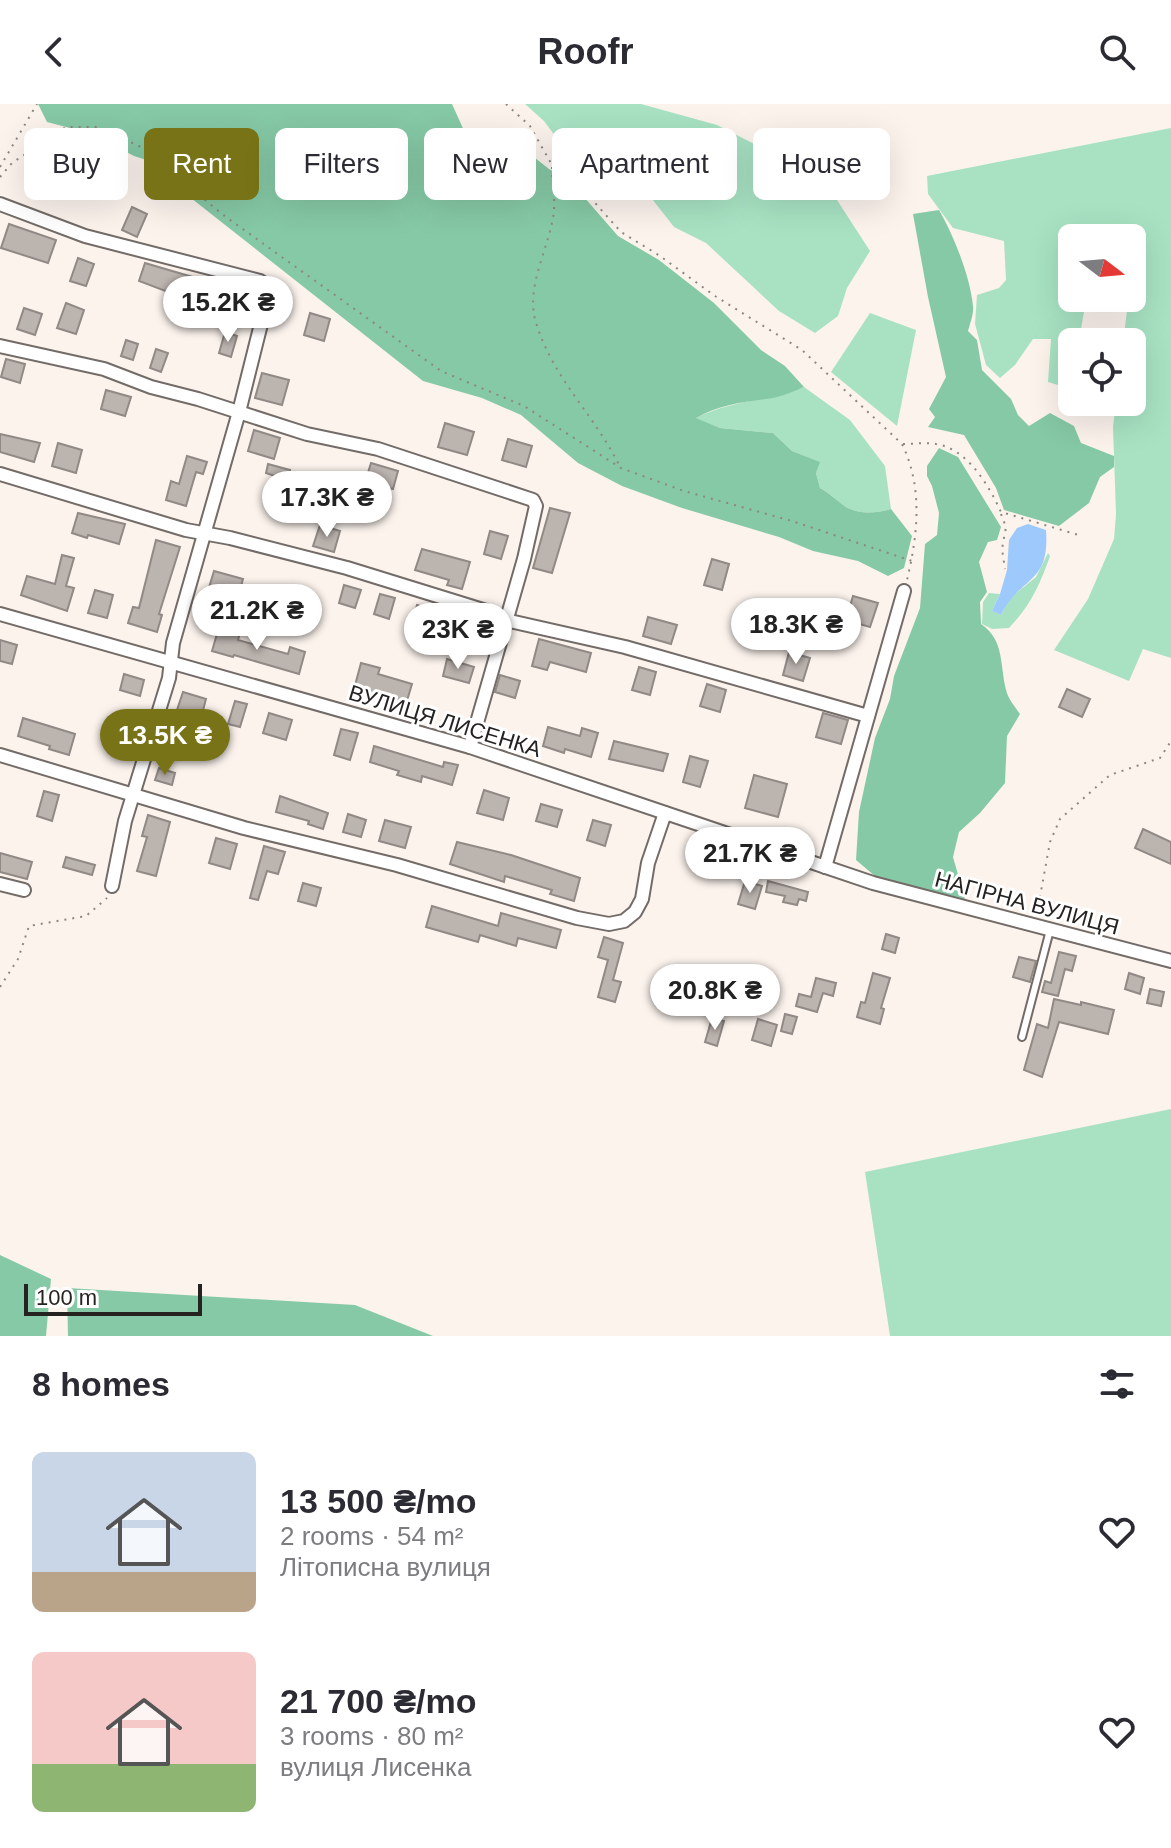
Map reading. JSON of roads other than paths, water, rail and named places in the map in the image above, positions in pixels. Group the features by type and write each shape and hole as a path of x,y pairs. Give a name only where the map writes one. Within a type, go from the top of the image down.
{"street":[{"path":"0,204 85,236 260,281 270,288 239,412 173,643 169,678 133,796 112,886"},
{"path":"0,346 104,369 151,387 307,434 378,449 533,500 536,506 527,546 470,747"},
{"path":"0,474 205,534 347,568 486,611 505,620 625,647 868,716"},
{"path":"825,867 904,591"},
{"name":"ВУЛИЦЯ ЛИСЕНКА","path":"0,614 470,747 873,883"},
{"path":"0,755 244,828 397,865 577,918 609,924 624,921 635,912 642,899 648,863 665,813"},
{"name":"НАГІРНА ВУЛИЦЯ","path":"873,883 1171,961"},
{"path":"0,884 24,890"}],"lane":[{"path":"1022,1037 1050,930"}],"water":[{"path":"1028,524 1046,530 1043,561 1039,571 1009,602 1001,615 992,611 1007,570 1009,540 1017,528"}]}
